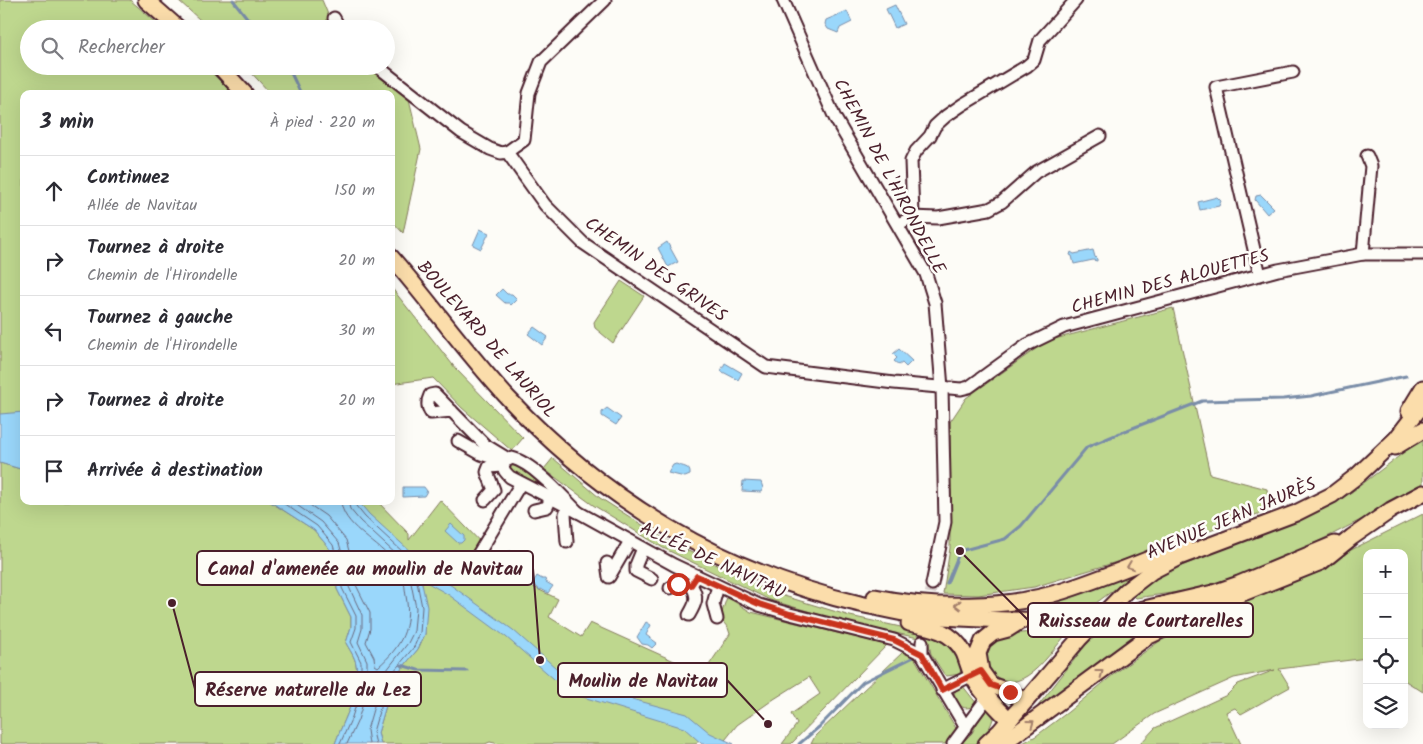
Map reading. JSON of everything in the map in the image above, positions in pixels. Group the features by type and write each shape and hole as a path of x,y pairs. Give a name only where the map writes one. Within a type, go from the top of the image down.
{"main road":[{"path":"146,0 169,20"},
{"path":"227,75 241,90"},
{"name":"BOULEVARD DE LAURIOL","path":"395,262 508,397 552,441 621,497 716,554 767,576 831,597 920,616 1021,621 1070,620 1131,612 1213,593 1352,537"},
{"name":"AVENUE JEAN JAURÈS","path":"1371,462 1411,409 1423,388"},
{"name":"AVENUE JEAN JAURÈS","path":"986,744 1079,640 1126,591 1152,571 1179,557 1296,512 1332,495 1358,476 1396,439 1423,404"},
{"path":"1371,462 1423,430"},
{"path":"1002,744 1147,637 1225,600 1321,562 1390,510 1423,493"},
{"path":"1352,537 1423,504"},
{"path":"716,554 853,593 882,599 970,604 1023,600 1062,591 1220,534 1243,533"},
{"path":"831,597 844,610 941,631 957,643 1009,720"},
{"path":"977,673 978,653 984,641 993,633 1008,629 1021,621"},
{"path":"989,691 1010,692 1025,702"}],"street":[{"path":"388,75 461,132 490,149 500,153 507,152 524,140 529,93 541,62 605,0"},
{"name":"CHEMIN DE L'HIRONDELLE","path":"783,0 835,118 926,274 935,303 942,388 945,522 932,584"},
{"path":"911,217 913,210 910,168 913,155 926,142 935,126 946,116 1034,60 1040,40 1076,0"},
{"path":"1260,275 1216,87 1293,72"},
{"path":"898,224 911,217 938,218 989,209 1002,202 1036,172 1100,136"},
{"name":"CHEMIN DES GRIVES","path":"507,152 545,205 583,243 766,367 942,388"},
{"path":"1363,254 1371,166 1367,156"},
{"name":"CHEMIN DES ALOUETTES","path":"942,388 961,389 969,387 1026,345 1064,327 1278,270 1363,254 1423,254"},
{"path":"452,411 485,445 505,462"},
{"path":"458,441 481,454 505,462"},
{"name":"ALLÉE DE NAVITAU","path":"573,509 555,489 527,465 512,458 505,462 504,472 510,477 643,548 694,581 718,586 759,604 790,614 894,640 922,654"},
{"path":"485,500 494,490 487,472 489,467 505,462"},
{"path":"465,576 521,482"},
{"path":"534,510 547,507 551,498"},
{"path":"567,542 564,514 573,509"},
{"path":"607,563 610,577 630,541"},
{"path":"643,548 636,565 636,570 652,579"},
{"path":"670,588 678,584 694,581 697,596 695,605 689,615"},
{"path":"717,619 713,604 718,586"},
{"path":"922,642 922,654 966,728"},
{"path":"942,690 977,673"},
{"path":"953,744 966,728 989,691"}],"green space":[{"path":"0,0 130,0 153,20 20,20 20,75 214,75 229,90 20,90 20,422 0,424"},
{"path":"178,0 322,0 330,20 200,20"},
{"path":"253,75 380,75 409,99 421,149 403,233 395,224 395,90 267,90"},
{"path":"621,281 644,296 613,343 595,328 594,322"},
{"path":"395,292 456,369 523,438 512,451 462,408 433,378 395,383"},
{"path":"1173,308 1210,474 1267,489 1269,510 1156,550 1034,587 978,595 943,594 950,548 950,422 966,398 1047,341"},
{"path":"1423,438 1423,487 1319,541 1239,576 1193,589 1136,598 1134,596 1145,584 1161,574 1323,509 1349,494"},
{"path":"553,458 600,498 666,540 771,592 850,616 933,634 946,644 956,656 961,668 960,674 947,676 944,674 931,654 928,640 848,623 770,600 663,548 593,505 544,469"},
{"path":"0,463 20,469 20,505 275,505 314,530 329,548 337,577 337,589 351,617 351,627 346,643 356,664 357,675 351,705 335,744 0,744"},
{"path":"512,464 516,464 549,486 550,492 511,472 510,467"},
{"path":"440,500 515,578 558,599 549,617 581,637 590,623 703,674 730,634 720,618 727,597 751,612 887,645 791,744 782,744 797,724 791,714 820,694 809,677 737,725 722,744 699,739 696,744 499,744 490,742 485,744 381,744 378,733 394,678 418,649 425,634 422,583 410,558 350,505 381,505 409,534 409,540"},
{"path":"1423,514 1423,692 1408,683 1408,549 1363,549 1363,658 1279,669 1290,687 1241,714 1235,708 1226,712 1241,744 1140,744 1155,728 1227,695 1238,684 1275,670 1234,678 1154,714 1112,744 1021,744 1036,736 1114,674 1175,630 1299,576"},
{"path":"1150,563 1096,603 1016,607"},
{"path":"1172,615 1141,635 1041,708 1038,706 1096,632"},
{"path":"1069,631 1044,661 1027,676 1015,681 1004,681 995,677 989,670 986,662 986,653 989,645 997,638 1021,633"},
{"path":"904,651 911,652 957,730 945,744 811,744 815,736"},
{"path":"962,685 977,704 966,708 958,703 953,696 957,688"},
{"path":"988,709 994,714 992,723 985,734 976,744 961,744 972,733 981,716"}],"water":[{"path":"895,5 904,24 895,28 886,9"},
{"path":"847,11 852,22 840,28 838,33 828,29 825,24 826,20"},
{"path":"1261,195 1274,208 1267,214 1255,200 1256,196"},
{"path":"1217,197 1221,201 1219,206 1200,210 1198,202"},
{"path":"480,229 489,233 481,249 473,245"},
{"path":"667,242 678,262 668,267 658,248"},
{"path":"1093,250 1097,261 1093,260 1074,264 1070,255 1071,252 1074,254"},
{"path":"502,289 517,299 511,305 505,303 496,295"},
{"path":"534,327 548,337 542,345 528,334"},
{"path":"899,349 912,361 906,367 902,363 899,365 894,361 897,358 893,354"},
{"path":"725,363 742,373 738,380 721,371"},
{"path":"607,408 621,418 616,425 602,416 602,412"},
{"path":"20,412 20,469 0,463 0,414"},
{"path":"676,464 688,468 690,475 685,477 668,473 673,465"},
{"path":"743,481 761,482 763,488 761,492 742,491"},
{"path":"403,487 424,487 427,491 424,496 403,497"},
{"path":"275,505 361,505 411,552 409,556 412,562 452,586 513,630 573,683 687,714 710,733 734,744 702,744 684,728 570,693 506,637 449,595 421,579 427,607 425,634 418,649 394,678 378,733 381,744 335,744 351,705 357,675 355,661 346,643 351,627 351,617 337,589 337,577 329,548 314,530"},
{"path":"451,524 464,536 464,540 461,543 458,543 445,531"},
{"path":"511,551 510,557 518,562 514,570 502,563 501,553"},
{"path":"537,576 545,579 546,582 553,586 548,593 541,589 539,590 532,584"},
{"path":"646,622 651,625 646,635 657,643 652,648 642,644 637,637"}],"waterway":[{"path":"233,0 249,20"},
{"path":"292,75 299,90"},
{"path":"947,583 960,551 1005,539 1021,526 1087,447 1202,401 1283,399 1311,396 1406,376"},
{"path":"799,744 819,727 863,682 918,655"},
{"path":"401,665 418,670 467,671"}],"tunnel":[{"path":"922,642 932,584"}],"place":[{"name":"Ruisseau de Courtarelles","path":"960,551"},
{"name":"Réserve naturelle du Lez","path":"172,603"},
{"name":"Canal d'amenée au moulin de Navitau","path":"540,660"},
{"name":"Moulin de Navitau","path":"768,724"}],"route":[{"path":"678,584 691,585 697,576 759,604 790,614 894,640 922,654 942,690 981,671 991,685 1010,692"}]}
